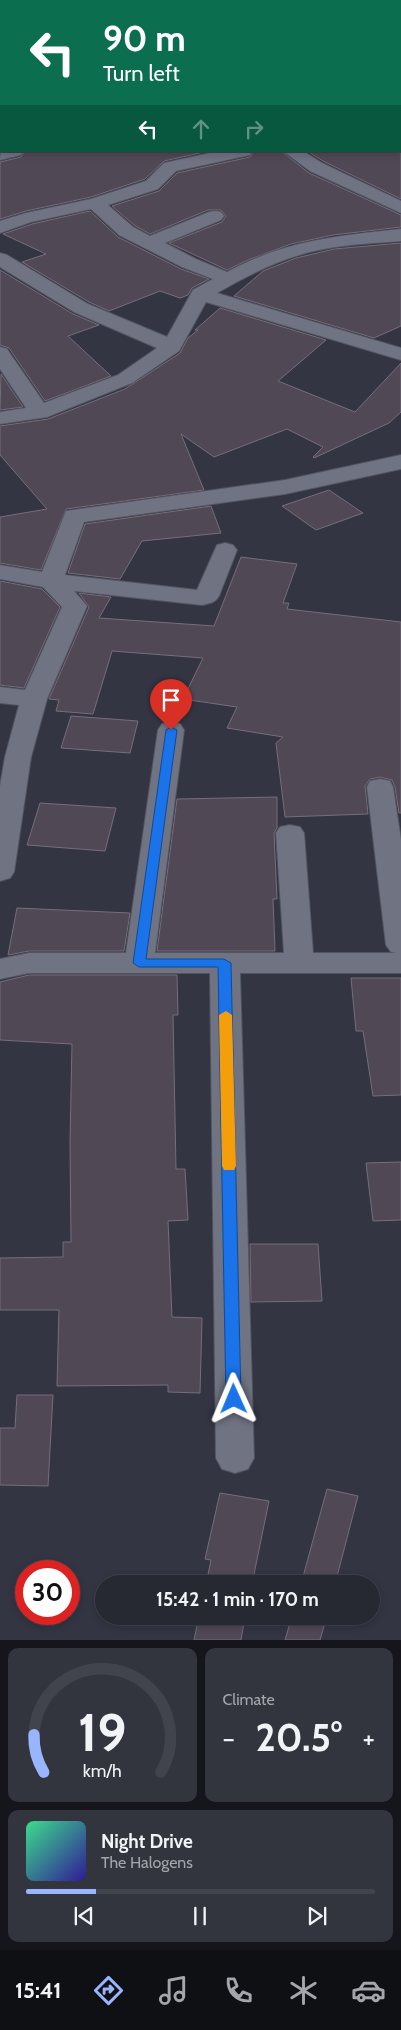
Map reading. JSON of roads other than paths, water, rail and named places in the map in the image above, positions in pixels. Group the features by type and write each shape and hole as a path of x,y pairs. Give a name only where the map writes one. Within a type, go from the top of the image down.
{"street":[{"path":"0,227 26,218 95,203 152,185 170,167 239,152"},
{"path":"293,152 316,167 401,208"},
{"path":"95,203 126,231 190,263 229,279"},
{"path":"149,243 215,216"},
{"path":"0,418 39,412 125,379 172,347 200,294 250,267 292,250 324,243 401,235"},
{"path":"0,259 81,308 172,347"},
{"path":"200,294 401,354"},
{"path":"0,353 39,412"},
{"path":"51,581 74,516 285,487 401,462"},
{"path":"0,572 51,581 202,598 206,596 225,550"},
{"path":"0,872 18,757 34,699 75,606 51,581"},
{"path":"0,695 34,699"},
{"path":"139,963 171,730"},
{"path":"380,787 401,945"},
{"path":"290,833 299,963"},
{"path":"0,969 29,963 401,963"},
{"path":"224,963 235,1458"}]}
